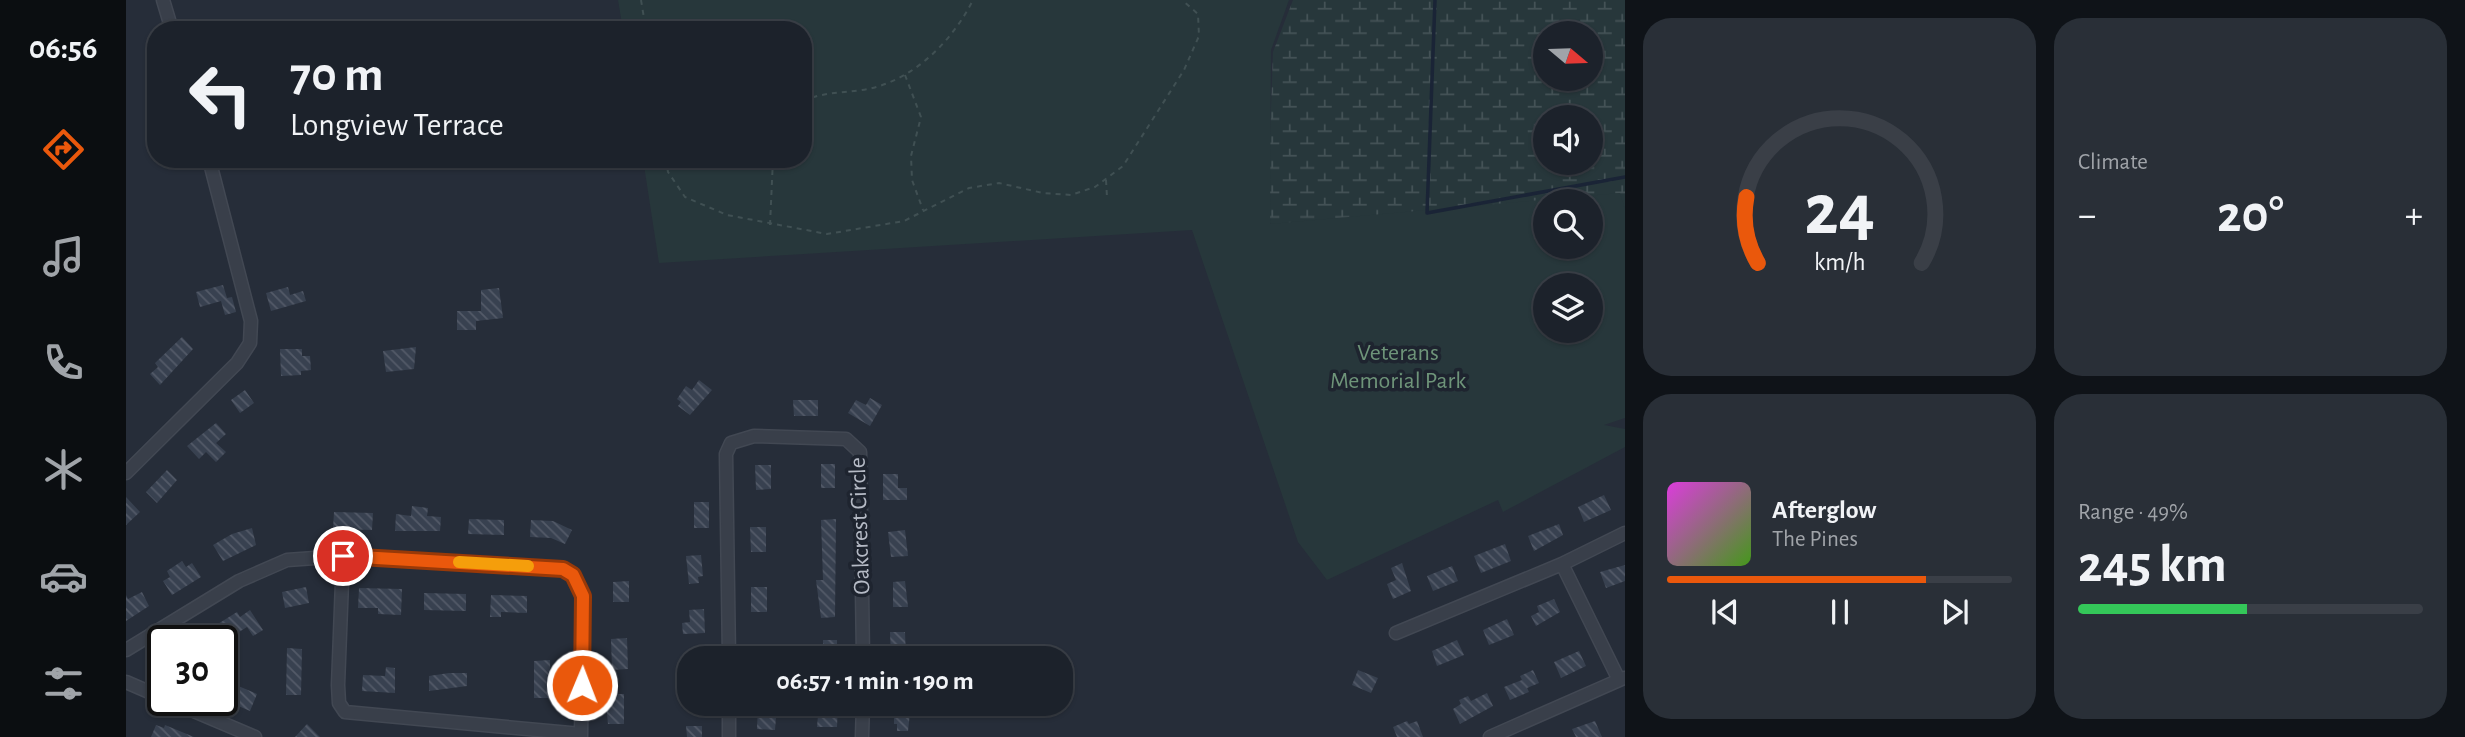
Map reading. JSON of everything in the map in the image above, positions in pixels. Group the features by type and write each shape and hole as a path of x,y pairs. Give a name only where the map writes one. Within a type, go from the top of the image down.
{"street":[{"path":"163,0 169,21"},
{"path":"126,473 237,363 250,343 251,321 247,297 211,168"},
{"name":"Oakcrest Circle","path":"729,646 726,453 731,443 754,436 846,439 860,452 863,646"},
{"path":"1396,633 1562,564 1625,533"},
{"path":"126,650 265,568 287,560 343,556 563,569 573,575 583,596 581,735 345,712 339,703 338,685 343,556"},
{"path":"1490,737 1622,679 1562,564"},
{"path":"126,682 147,691"},
{"path":"206,716 256,737"},
{"path":"729,716 729,737"},
{"path":"862,737 863,716"}],"path":[{"path":"641,0 644,21"},
{"path":"812,96 865,89 905,74 944,43 973,0"},
{"path":"667,168 685,197 727,215 827,234 904,221 969,188 999,183 1043,193 1071,195 1096,187 1123,166 1184,70 1199,36 1198,14 1182,0"},
{"path":"905,74 921,117 911,156 912,180 923,211"},
{"path":"770,225 773,168"},
{"path":"1106,179 1107,197"}],"green space":[{"name":"Veterans Memorial Park","path":"618,0 1289,0 1271,50 1270,224 1533,201 1533,259 1603,259 1603,195 1620,193 1625,210 1625,418 1604,425 1625,429 1625,447 1503,512 1498,500 1327,580 1298,542 1192,230 659,263 644,168 812,168 812,21 622,21"},
{"path":"1293,0 1625,0 1625,402 1465,425 1267,220 1273,52"}],"building":[{"path":"223,285 227,298 232,297 236,312 225,315 221,301 200,307 196,292"},
{"path":"288,287 290,295 303,291 306,301 271,311 266,293"},
{"path":"499,288 503,318 476,321 476,330 457,330 457,311 481,311 481,290"},
{"path":"182,337 193,349 160,385 150,374 158,367 155,363"},
{"path":"416,347 414,369 386,372 383,351"},
{"path":"280,349 302,349 302,356 310,356 311,370 301,371 301,375 281,376"},
{"path":"699,380 712,390 690,415 678,406 681,402 677,399 686,386 692,390"},
{"path":"245,390 254,403 240,413 231,400"},
{"path":"870,398 882,405 870,426 848,413 856,400 866,405"},
{"path":"793,400 818,400 818,416 794,416"},
{"path":"216,423 226,434 216,443 226,452 216,462 206,452 199,459 187,446"},
{"path":"821,464 835,464 835,488 821,488"},
{"path":"755,465 771,465 771,489 756,490"},
{"path":"167,470 177,480 157,503 146,492"},
{"path":"883,474 898,474 898,488 907,488 907,500 883,500"},
{"path":"1604,495 1611,510 1584,522 1578,507"},
{"path":"126,497 140,512 126,525"},
{"path":"694,502 709,502 709,528 694,528"},
{"path":"412,506 428,508 427,516 441,517 440,531 395,531 396,514 411,516"},
{"path":"334,512 373,513 372,530 333,529"},
{"path":"469,519 504,520 504,535 468,534"},
{"path":"836,519 835,617 821,618 816,580 823,580 821,520"},
{"path":"531,520 553,521 572,530 565,544 551,538 530,537"},
{"path":"1559,524 1563,535 1534,551 1528,536"},
{"path":"750,527 766,527 766,552 751,552"},
{"path":"252,528 256,545 223,561 213,545 232,534"},
{"path":"905,530 908,556 891,557 888,532"},
{"path":"1505,544 1511,561 1481,573 1474,556"},
{"path":"701,555 703,576 698,577 699,583 689,584 686,556"},
{"path":"182,561 186,567 192,563 201,577 172,595 163,581 170,577 167,571"},
{"path":"1402,563 1411,591 1393,599 1387,584 1396,580 1391,568"},
{"path":"1625,565 1625,581 1606,588 1600,572"},
{"path":"1452,566 1458,581 1433,591 1427,576"},
{"path":"629,581 629,602 613,602 613,582"},
{"path":"905,581 908,607 893,607 893,582"},
{"path":"306,587 309,603 285,608 282,592"},
{"path":"751,587 767,587 767,612 751,612"},
{"path":"359,588 402,589 401,615 378,614 378,608 358,608"},
{"path":"142,592 149,606 126,621 126,595 128,599"},
{"path":"424,593 466,594 466,611 424,610"},
{"path":"491,595 527,596 527,613 501,612 501,617 490,617"},
{"path":"1554,599 1560,612 1536,626 1531,616 1539,612 1537,606"},
{"path":"704,609 705,633 683,634 682,623 690,622 689,610"},
{"path":"250,610 263,630 253,636 247,627 238,633 238,625 216,625 237,612 240,617"},
{"path":"1507,619 1514,635 1489,645 1483,630"},
{"path":"890,632 905,632 906,646 891,646"},
{"path":"627,638 628,669 612,670 611,639"},
{"path":"823,640 837,640 837,646 823,646"},
{"path":"1457,640 1464,655 1437,666 1432,651"},
{"path":"287,648 302,649 301,695 286,695"},
{"path":"1579,651 1586,666 1561,678 1554,662"},
{"path":"550,660 551,698 534,698 534,661"},
{"path":"386,667 395,668 395,693 362,691 363,675 385,676"},
{"path":"1358,670 1378,678 1371,693 1352,685"},
{"path":"1533,670 1539,683 1527,688 1529,692 1510,700 1504,687 1522,680 1520,676"},
{"path":"467,673 467,686 429,691 429,676"},
{"path":"238,686 257,694 250,711 238,706"},
{"path":"1487,693 1493,706 1460,724 1453,709 1461,704 1459,700 1468,696 1471,701"},
{"path":"605,694 624,694 624,724 608,724"},
{"path":"758,716 776,716 775,730 757,729"},
{"path":"818,716 837,716 837,727 817,727"},
{"path":"894,716 910,716 908,731 897,731 897,724 894,724"},
{"path":"1407,721 1409,724 1417,721 1423,737 1397,737 1393,727"},
{"path":"1595,721 1602,737 1576,737 1572,729"},
{"path":"307,724 320,737 295,737"},
{"path":"156,725 164,728 165,725 194,737 151,737"},
{"path":"686,726 702,726 702,737 687,737"}],"waterway":[{"path":"1435,0 1427,213 1625,177"}],"slow traffic":[{"path":"459,562 528,566"}],"route":[{"path":"343,556 563,569 573,575 583,596 582,685"}]}
